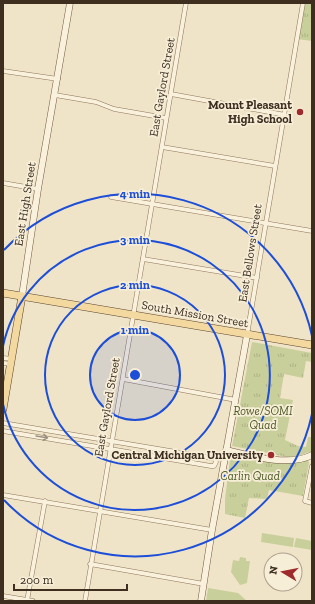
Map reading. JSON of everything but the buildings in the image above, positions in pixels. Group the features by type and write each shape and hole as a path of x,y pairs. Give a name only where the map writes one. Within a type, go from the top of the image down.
{"main road":[{"name":"South Mission Street","path":"3,293 312,345"},
{"name":"East High Street","path":"3,409 22,296"}],"street":[{"name":"East High Street","path":"22,296 38,189 70,3"},
{"name":"East Gaylord Street","path":"85,601 90,564 111,449 186,3"},
{"name":"East Bellows Street","path":"201,601 303,3"},
{"path":"3,71 58,78"},
{"path":"170,94 285,115"},
{"path":"55,95 96,102 114,109 166,118"},
{"path":"162,147 275,166"},
{"path":"3,182 38,189"},
{"path":"111,197 312,231"},
{"path":"143,259 257,278"},
{"path":"3,358 11,362"},
{"path":"3,363 11,362"},
{"path":"122,379 236,400"},
{"path":"3,423 212,458 216,463 214,466 211,466 3,431"},
{"path":"226,450 286,461 302,459 312,455"},
{"path":"312,466 305,501 312,503"},
{"path":"3,495 212,530"},
{"path":"27,600 45,501"},
{"path":"90,564 204,584"},
{"path":"3,596 34,601"}],"green space":[{"path":"303,3 312,3 312,41 297,39"},
{"name":"Rowe/SOMI Quad","path":"252,342 312,353 312,362 306,361 303,378 284,374 280,398 293,400 285,440 298,446 306,447 308,437 312,437 312,453 309,452 292,458 232,446"},
{"name":"Carlin Quad","path":"231,451 279,460 308,460 309,463 303,496 269,490 267,499 249,498 245,518 225,514 225,499"},
{"path":"262,533 294,538 293,547 261,542"},
{"path":"296,538 312,541 312,550 294,547"},
{"path":"240,557 246,558 246,561 250,561 247,583 240,585 231,572 233,560 239,561"},
{"path":"208,588 238,593 247,601 206,601"}],"place":[{"name":"Mount Pleasant High School","path":"300,112"},
{"name":"Central Michigan University","path":"271,455"}]}
